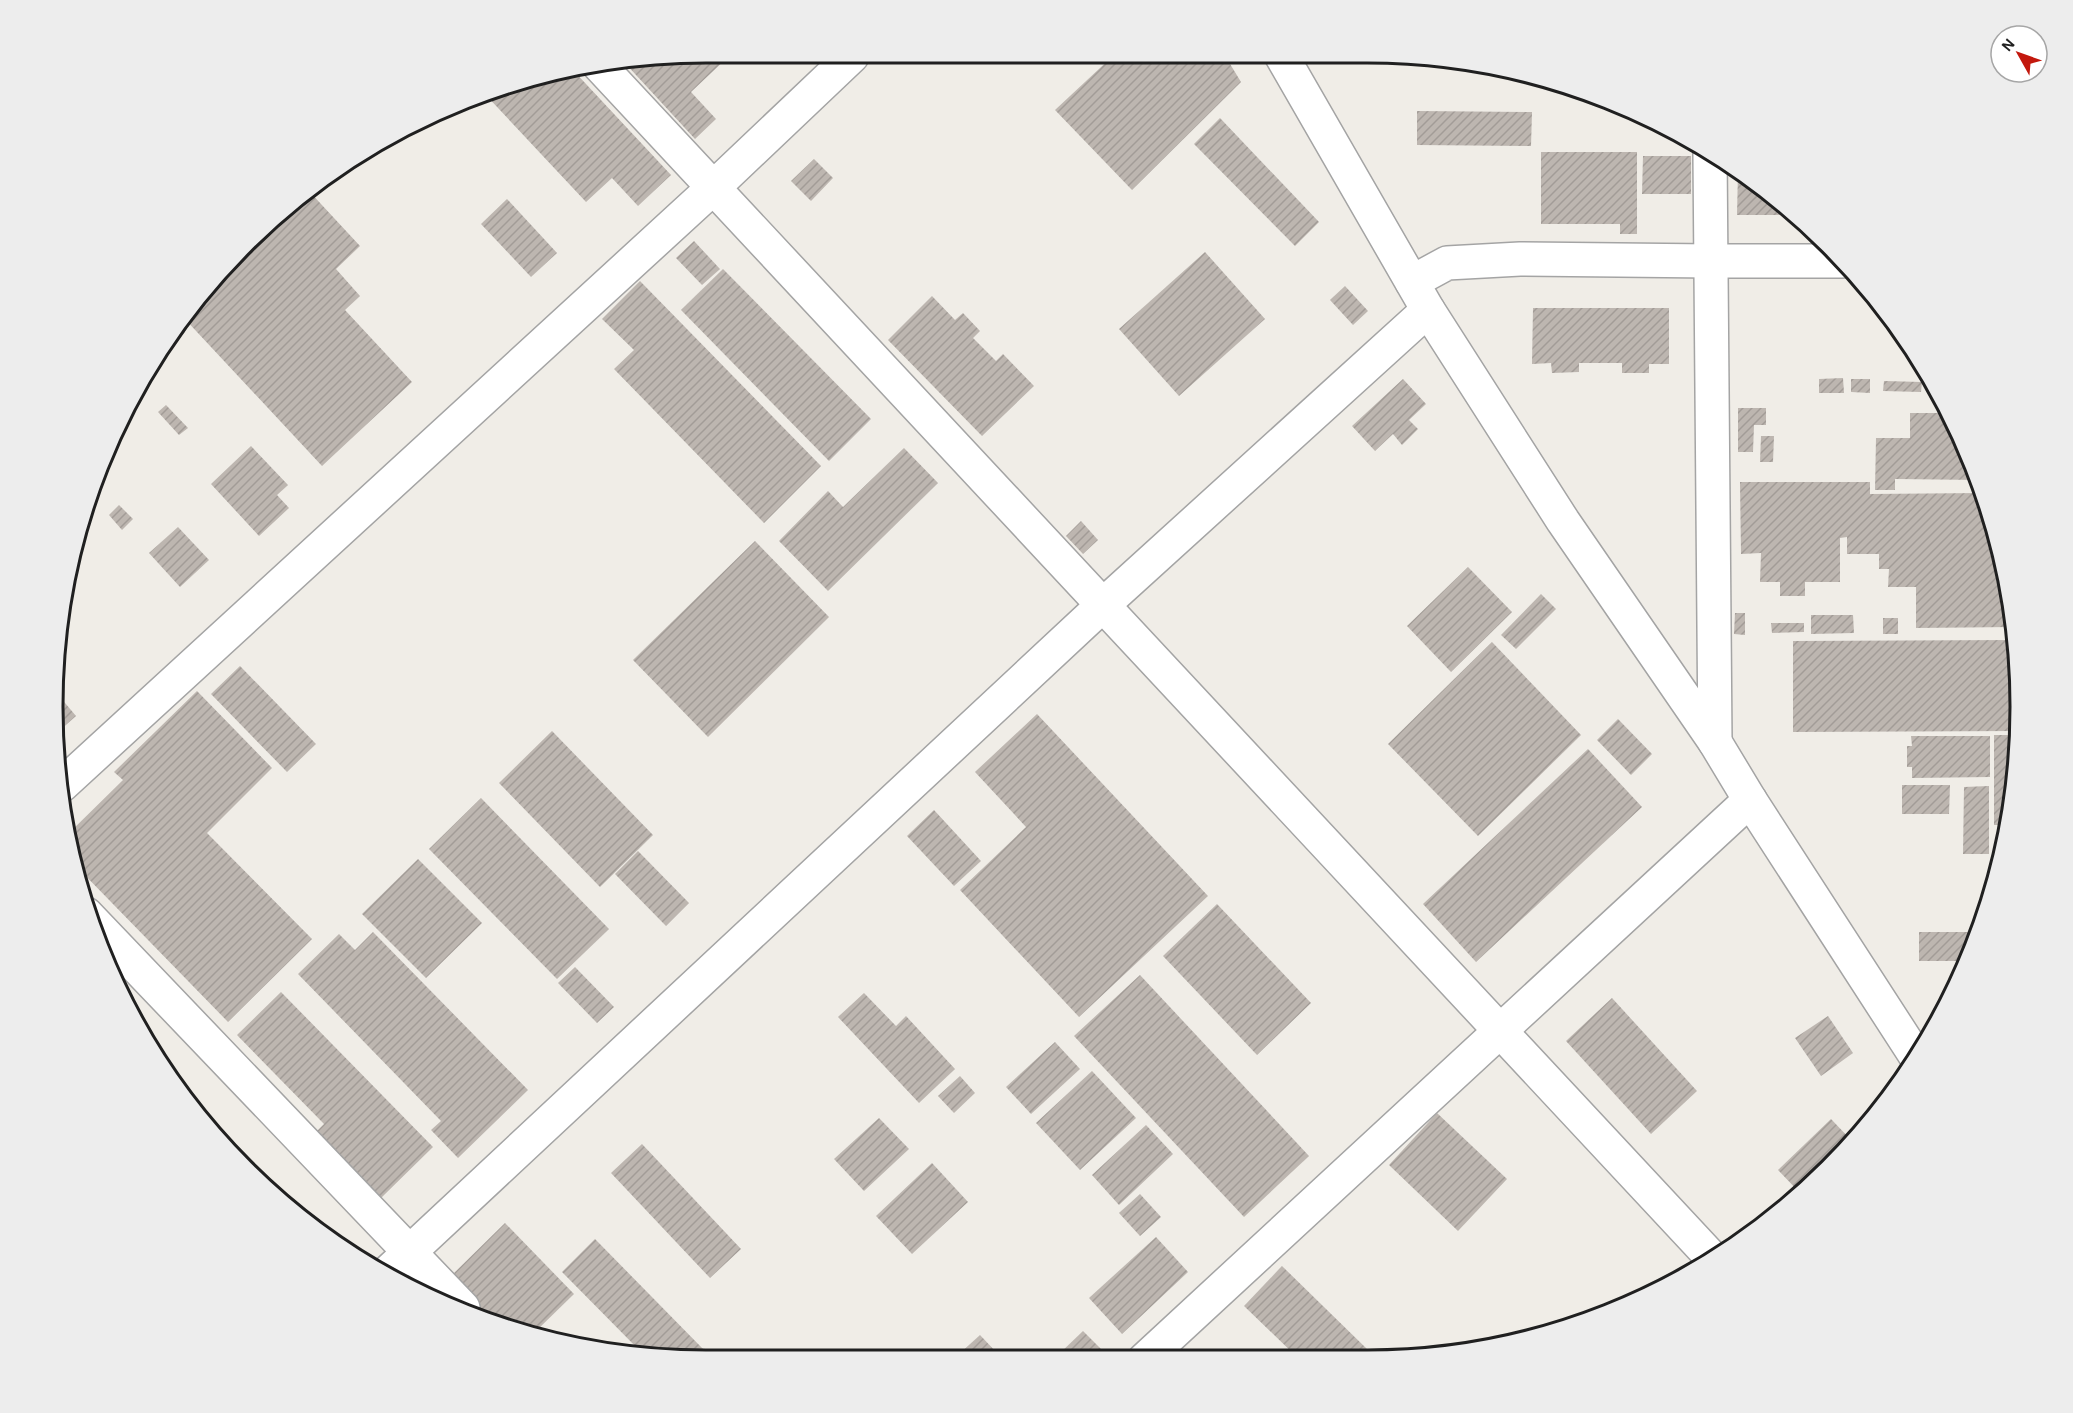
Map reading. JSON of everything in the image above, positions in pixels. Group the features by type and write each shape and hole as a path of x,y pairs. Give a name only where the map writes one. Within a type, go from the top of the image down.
{"street":[{"path":"68,780 714,187 845,63"},
{"path":"1286,63 1428,310 1563,520 1715,742 1911,1049"},
{"path":"606,71 1707,1252"},
{"path":"1710,163 1715,742"},
{"path":"1412,282 1447,263 1520,259 1831,261"},
{"path":"392,1268 1103,605 1428,310"},
{"path":"1155,1350 1750,800"},
{"path":"104,932 454,1298"}],"building":[{"path":"722,63 691,92 716,119 695,139 630,68 664,64"},
{"path":"1105,63 1229,63 1241,82 1132,190 1055,110"},
{"path":"578,76 671,175 638,206 612,178 586,202 491,100"},
{"path":"1417,111 1532,112 1531,146 1417,145"},
{"path":"1220,118 1319,222 1295,246 1194,144"},
{"path":"1541,152 1637,152 1637,234 1620,234 1620,224 1541,224"},
{"path":"1643,156 1691,156 1691,194 1642,194"},
{"path":"814,159 833,178 811,201 791,181"},
{"path":"1738,181 1781,215 1737,215"},
{"path":"314,197 360,246 336,269 360,296 345,310 412,382 322,466 189,324 251,251"},
{"path":"507,199 557,253 531,277 481,224"},
{"path":"694,241 720,269 702,285 676,258"},
{"path":"1205,252 1265,319 1179,396 1119,329"},
{"path":"723,269 871,419 829,461 681,310"},
{"path":"640,281 821,466 764,523 614,369 634,350 602,319"},
{"path":"1345,286 1368,311 1353,325 1330,300"},
{"path":"932,296 955,320 963,313 980,331 973,338 996,361 1003,354 1034,386 982,436 888,340"},
{"path":"1533,308 1669,308 1669,364 1649,364 1649,373 1622,373 1622,363 1579,363 1579,372 1552,373 1551,363 1532,364"},
{"path":"1843,378 1844,393 1819,393 1819,379"},
{"path":"1403,379 1426,404 1409,420 1418,429 1402,445 1393,434 1375,451 1352,426"},
{"path":"1851,379 1870,379 1870,393 1851,392"},
{"path":"1884,381 1922,382 1921,392 1883,391"},
{"path":"166,405 188,428 179,435 158,412"},
{"path":"1738,408 1766,408 1766,425 1754,425 1753,452 1738,452"},
{"path":"1910,413 1939,413 1968,480 1895,479 1895,490 1875,490 1876,438 1910,438"},
{"path":"1761,436 1774,436 1773,462 1760,462"},
{"path":"251,446 288,485 277,495 289,508 259,536 211,484"},
{"path":"904,448 938,483 828,591 779,541 828,491 843,507"},
{"path":"1740,482 1870,482 1870,494 1973,493 1998,581 2004,627 1916,628 1916,587 1888,587 1889,569 1879,569 1879,554 1847,554 1847,537 1840,538 1840,582 1805,582 1805,596 1780,596 1780,582 1760,582 1761,553 1741,554"},
{"path":"119,505 133,519 122,530 109,515"},
{"path":"1081,521 1098,540 1083,554 1066,536"},
{"path":"178,527 209,560 180,587 149,553"},
{"path":"755,541 829,617 708,737 633,660"},
{"path":"1468,567 1512,612 1451,672 1407,626"},
{"path":"1541,594 1556,609 1516,649 1501,635"},
{"path":"1735,613 1745,613 1745,635 1734,634"},
{"path":"1811,615 1853,615 1854,633 1811,634"},
{"path":"1883,618 1898,618 1898,634 1883,634"},
{"path":"1771,623 1804,623 1804,632 1772,633"},
{"path":"2006,640 2009,664 2009,731 1793,732 1793,641"},
{"path":"1492,642 1581,735 1478,836 1388,744"},
{"path":"240,666 316,744 287,772 211,694"},
{"path":"197,691 272,768 207,833 312,939 228,1022 86,876 74,828 123,780 114,772"},
{"path":"63,701 76,716 63,727"},
{"path":"1037,714 1208,896 1079,1017 960,890 1026,827 975,772"},
{"path":"1618,719 1652,754 1631,775 1597,740"},
{"path":"552,731 653,835 600,887 499,783"},
{"path":"1994,735 2009,735 1999,825 1994,825"},
{"path":"1911,736 1990,736 1990,777 1912,778 1912,767 1907,767 1907,746 1912,746"},
{"path":"1588,749 1642,807 1476,962 1423,904"},
{"path":"1902,785 1950,785 1949,814 1902,814"},
{"path":"1989,786 1989,854 1963,854 1964,787"},
{"path":"481,798 609,929 557,979 429,849"},
{"path":"934,810 981,861 954,886 907,836"},
{"path":"638,851 689,903 666,926 615,874"},
{"path":"418,859 482,923 426,978 362,914"},
{"path":"1217,904 1311,1003 1257,1055 1163,956"},
{"path":"373,932 528,1090 458,1158 431,1130 441,1121 298,974 339,934 355,950"},
{"path":"1919,932 1969,932 1957,961 1919,961"},
{"path":"575,967 614,1007 597,1023 558,983"},
{"path":"1140,975 1309,1156 1244,1217 1074,1036"},
{"path":"281,992 433,1147 381,1198 316,1132 324,1124 237,1035"},
{"path":"864,993 896,1026 906,1016 955,1069 919,1103 838,1017"},
{"path":"1612,998 1697,1091 1651,1134 1566,1041"},
{"path":"1828,1016 1853,1053 1821,1076 1795,1038"},
{"path":"1055,1042 1080,1069 1031,1114 1006,1087"},
{"path":"1092,1071 1136,1118 1080,1170 1036,1123"},
{"path":"960,1076 975,1093 954,1113 938,1096"},
{"path":"1437,1113 1507,1179 1458,1231 1389,1165"},
{"path":"879,1118 909,1149 864,1191 834,1159"},
{"path":"1831,1119 1846,1135 1822,1162 1794,1187 1778,1170"},
{"path":"1146,1125 1173,1154 1119,1205 1092,1175"},
{"path":"642,1144 741,1249 710,1278 611,1173"},
{"path":"932,1163 968,1202 912,1254 876,1216"},
{"path":"1140,1194 1161,1217 1140,1236 1119,1213"},
{"path":"505,1223 574,1294 539,1328 481,1309 450,1277"},
{"path":"1156,1237 1188,1272 1122,1334 1089,1298"},
{"path":"595,1239 704,1350 635,1345 562,1272"},
{"path":"1282,1266 1367,1349 1290,1350 1244,1306"},
{"path":"1083,1331 1102,1350 1063,1350"},
{"path":"980,1335 994,1350 964,1350"}]}
